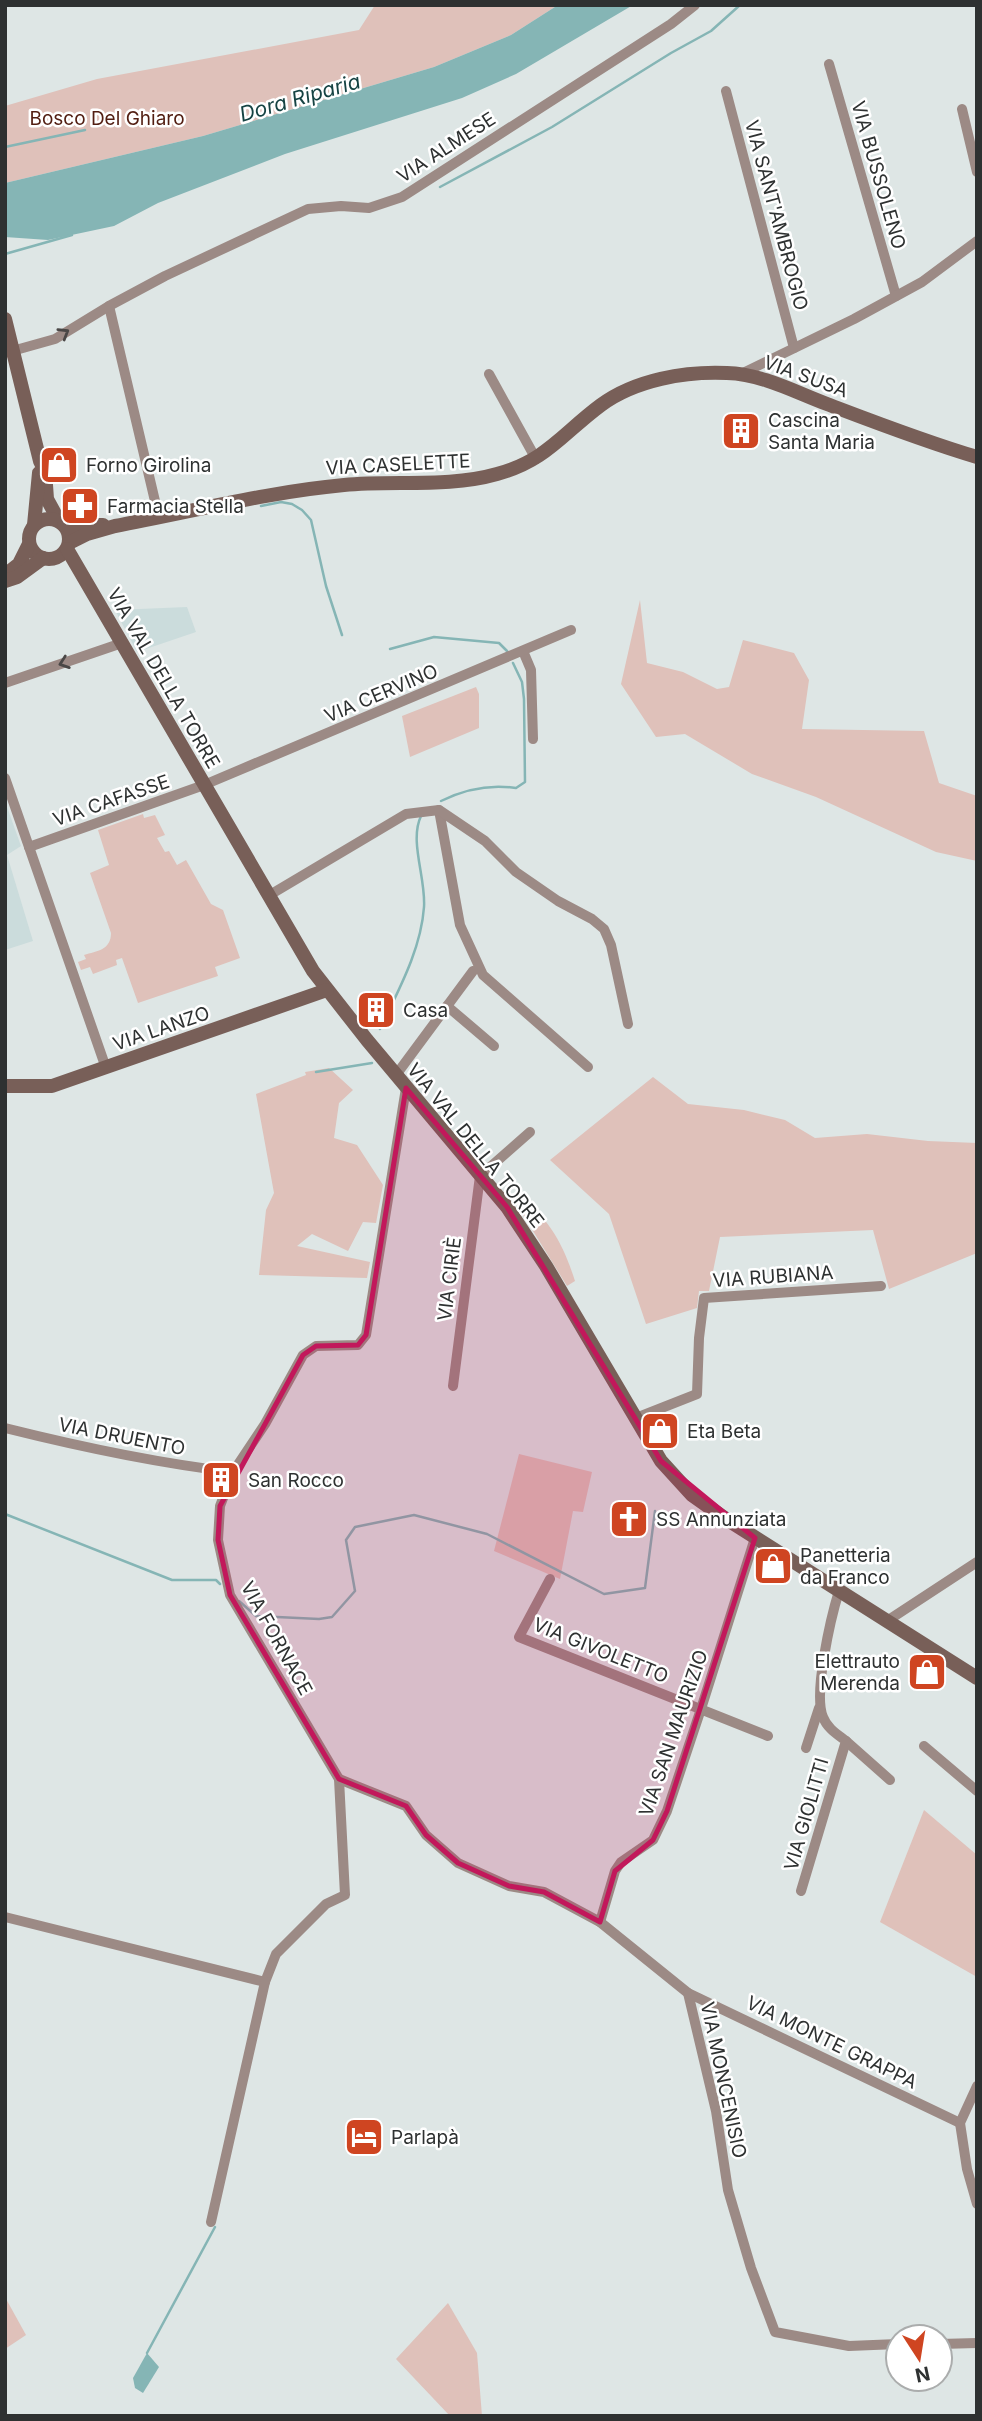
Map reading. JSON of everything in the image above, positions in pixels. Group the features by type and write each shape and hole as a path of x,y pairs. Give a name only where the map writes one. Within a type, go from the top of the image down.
{"street":[{"name":"VIA ALMESE","path":"10,352 55,339 165,276 308,209 341,206 369,208 402,197 671,24 695,5"},
{"name":"VIA BUSSOLENO","path":"829,64 896,296"},
{"name":"VIA SANT'AMBROGIO","path":"726,92 794,348"},
{"path":"962,108 977,172"},
{"path":"741,374 854,319 922,282 977,241"},
{"path":"109,306 159,518"},
{"path":"6,324 10,352 45,471 47,499 69,536 59,552 32,550 29,544"},
{"path":"489,374 537,458"},
{"name":"VIA CASELETTE","path":"5,582 86,534 115,526 341,485 479,479 512,470 537,458 599,406 633,387 693,374 741,374"},
{"name":"VIA SUSA","path":"741,374 913,437 977,457"},
{"path":"5,575 19,564 29,544 30,530 34,524 40,461"},
{"path":"34,524 46,518 61,523"},
{"name":"VIA CASELETTE","path":"61,523 115,526"},
{"name":"VIA VAL DELLA TORRE","path":"59,552 76,567 268,896 327,990 507,1207 546,1266 657,1454 674,1478 692,1495 755,1538 977,1678"},
{"name":"VIA CERVINO","path":"204,785 571,630"},
{"path":"5,683 122,643"},
{"path":"523,651 531,670 533,739"},
{"path":"5,778 106,1068"},
{"name":"VIA CAFASSE","path":"29,847 204,785"},
{"path":"268,896 406,814 439,810 485,841 516,872 604,929 611,945 628,1024"},
{"path":"439,810 460,925 478,968 524,1013 588,1067"},
{"path":"396,1075 473,971"},
{"name":"VIA LANZO","path":"5,1086 52,1086 327,990"},
{"path":"447,1006 494,1046"},
{"name":"VIA FORNACE","path":"211,2222 265,1982 276,1954 326,1904 345,1895 339,1779 230,1595 218,1540 220,1506 233,1472 265,1424 303,1355 316,1346 358,1345 366,1335 406,1088"},
{"path":"481,1176 530,1132"},
{"name":"VIA CIRIÈ","path":"453,1386 481,1176"},
{"name":"VIA RUBIANA","path":"636,1418 697,1394 704,1298 881,1286"},
{"name":"VIA DRUENTO","path":"5,1428 174,1465 233,1472"},
{"name":"VIA SAN MAURIZIO","path":"600,1922 615,1871 621,1862 653,1840 667,1811 755,1538"},
{"path":"887,1621 977,1562"},
{"name":"VIA GIVOLETTO","path":"550,1579 519,1637 768,1736"},
{"path":"806,1748 820,1704 820,1678 839,1591"},
{"name":"VIA GIOLITTI","path":"802,1891 846,1741 823,1720 820,1704"},
{"path":"846,1741 890,1780"},
{"path":"923,1746 977,1791"},
{"name":"VIA MONCENISIO","path":"339,1779 407,1806 426,1836 458,1863 509,1886 544,1892 600,1922 688,1993 716,2111 729,2190 751,2267 775,2332 849,2346 884,2345"},
{"path":"5,1917 265,1982"},
{"name":"VIA MONTE GRAPPA","path":"688,1993 960,2123"},
{"path":"977,2086 960,2123 967,2169 977,2204"},
{"path":"954,2344 977,2343"}],"highlighted area":[{"path":"406,1088 507,1207 661,1461 755,1538 667,1811 653,1840 615,1871 600,1922 544,1892 509,1886 458,1863 426,1835 406,1806 339,1779 230,1595 218,1540 220,1506 303,1355 316,1346 358,1345 366,1335"}],"shaded area":[{"path":"187,607 196,632 137,652 115,610"},
{"path":"6,804 21,846 7,855 33,941 5,950"}],"green space":[{"name":"Bosco Del Ghiaro","path":"375,5 558,5 511,35 434,67 203,136 5,183 5,106 97,79 359,30"},
{"path":"640,600 647,663 683,672 717,689 729,687 743,640 794,653 809,680 802,729 924,731 939,783 977,796 977,861 936,852 816,797 752,774 685,734 656,737 621,684"},
{"path":"476,687 479,694 479,728 410,757 402,716"},
{"path":"143,814 144,818 155,815 165,835 157,838 165,852 169,851 177,865 186,860 211,904 223,910 240,958 215,967 218,976 138,1003 122,958 116,960 117,965 93,974 90,967 81,970 78,962 86,959 84,955 106,946 111,933 90,873 109,865 98,830"},
{"path":"329,1068 353,1090 339,1103 334,1138 357,1145 383,1185 376,1223 363,1222 348,1251 312,1234 297,1246 370,1262 367,1278 259,1275 266,1210 274,1193 256,1094 306,1075 305,1072"},
{"path":"653,1077 688,1104 744,1110 785,1120 815,1138 867,1134 977,1143 977,1253 889,1289 873,1230 720,1237 709,1291 699,1291 697,1308 646,1324 609,1214 550,1160"},
{"path":"519,1193 539,1213 560,1243 575,1281 567,1286 512,1197"},
{"path":"519,1454 592,1472 583,1512 573,1511 560,1579 494,1551"},
{"path":"924,1810 977,1855 977,1977 880,1922"},
{"path":"5,2297 26,2335 5,2349"},
{"path":"448,2303 477,2353 482,2416 450,2416 396,2359"}],"water":[{"path":"558,5 633,5 516,74 462,98 285,154 158,203 114,226 48,240 5,237 5,183 203,136 434,67 511,35"},
{"path":"147,2353 159,2367 143,2393 135,2388 133,2378"}],"waterway":[{"path":"440,187 552,127 711,31 740,5"},
{"path":"5,147 85,130"},
{"path":"5,254 72,235"},
{"path":"261,506 281,502 292,504 311,520 326,586 342,635"},
{"path":"390,649 434,637 499,643 507,651"},
{"path":"441,801 459,793 487,787 516,788 525,782 524,699 522,682 513,663"},
{"path":"380,1029 408,970 422,923 424,896 417,848 421,816"},
{"path":"316,1072 372,1063"},
{"path":"239,1601 256,1616 319,1619 332,1617 355,1591 346,1540 355,1527 414,1515 487,1534 604,1594 645,1588 655,1511"},
{"path":"5,1514 172,1580 216,1580 220,1584"},
{"path":"147,2353 215,2227"}],"place":[{"name":"Cascina Santa Maria","path":"741,431"},
{"name":"Forno Girolina","path":"59,465"},
{"name":"Farmacia Stella","path":"80,506"},
{"name":"Casa","path":"376,1010"},
{"name":"Eta Beta","path":"660,1431"},
{"name":"San Rocco","path":"221,1480"},
{"name":"SS Annunziata","path":"629,1519"},
{"name":"Panetteria da Franco","path":"773,1566"},
{"name":"Elettrauto Merenda","path":"927,1672"},
{"name":"Parlapà","path":"364,2137"}],"water label":[{"name":"Dora Riparia","path":"300,98"}]}
